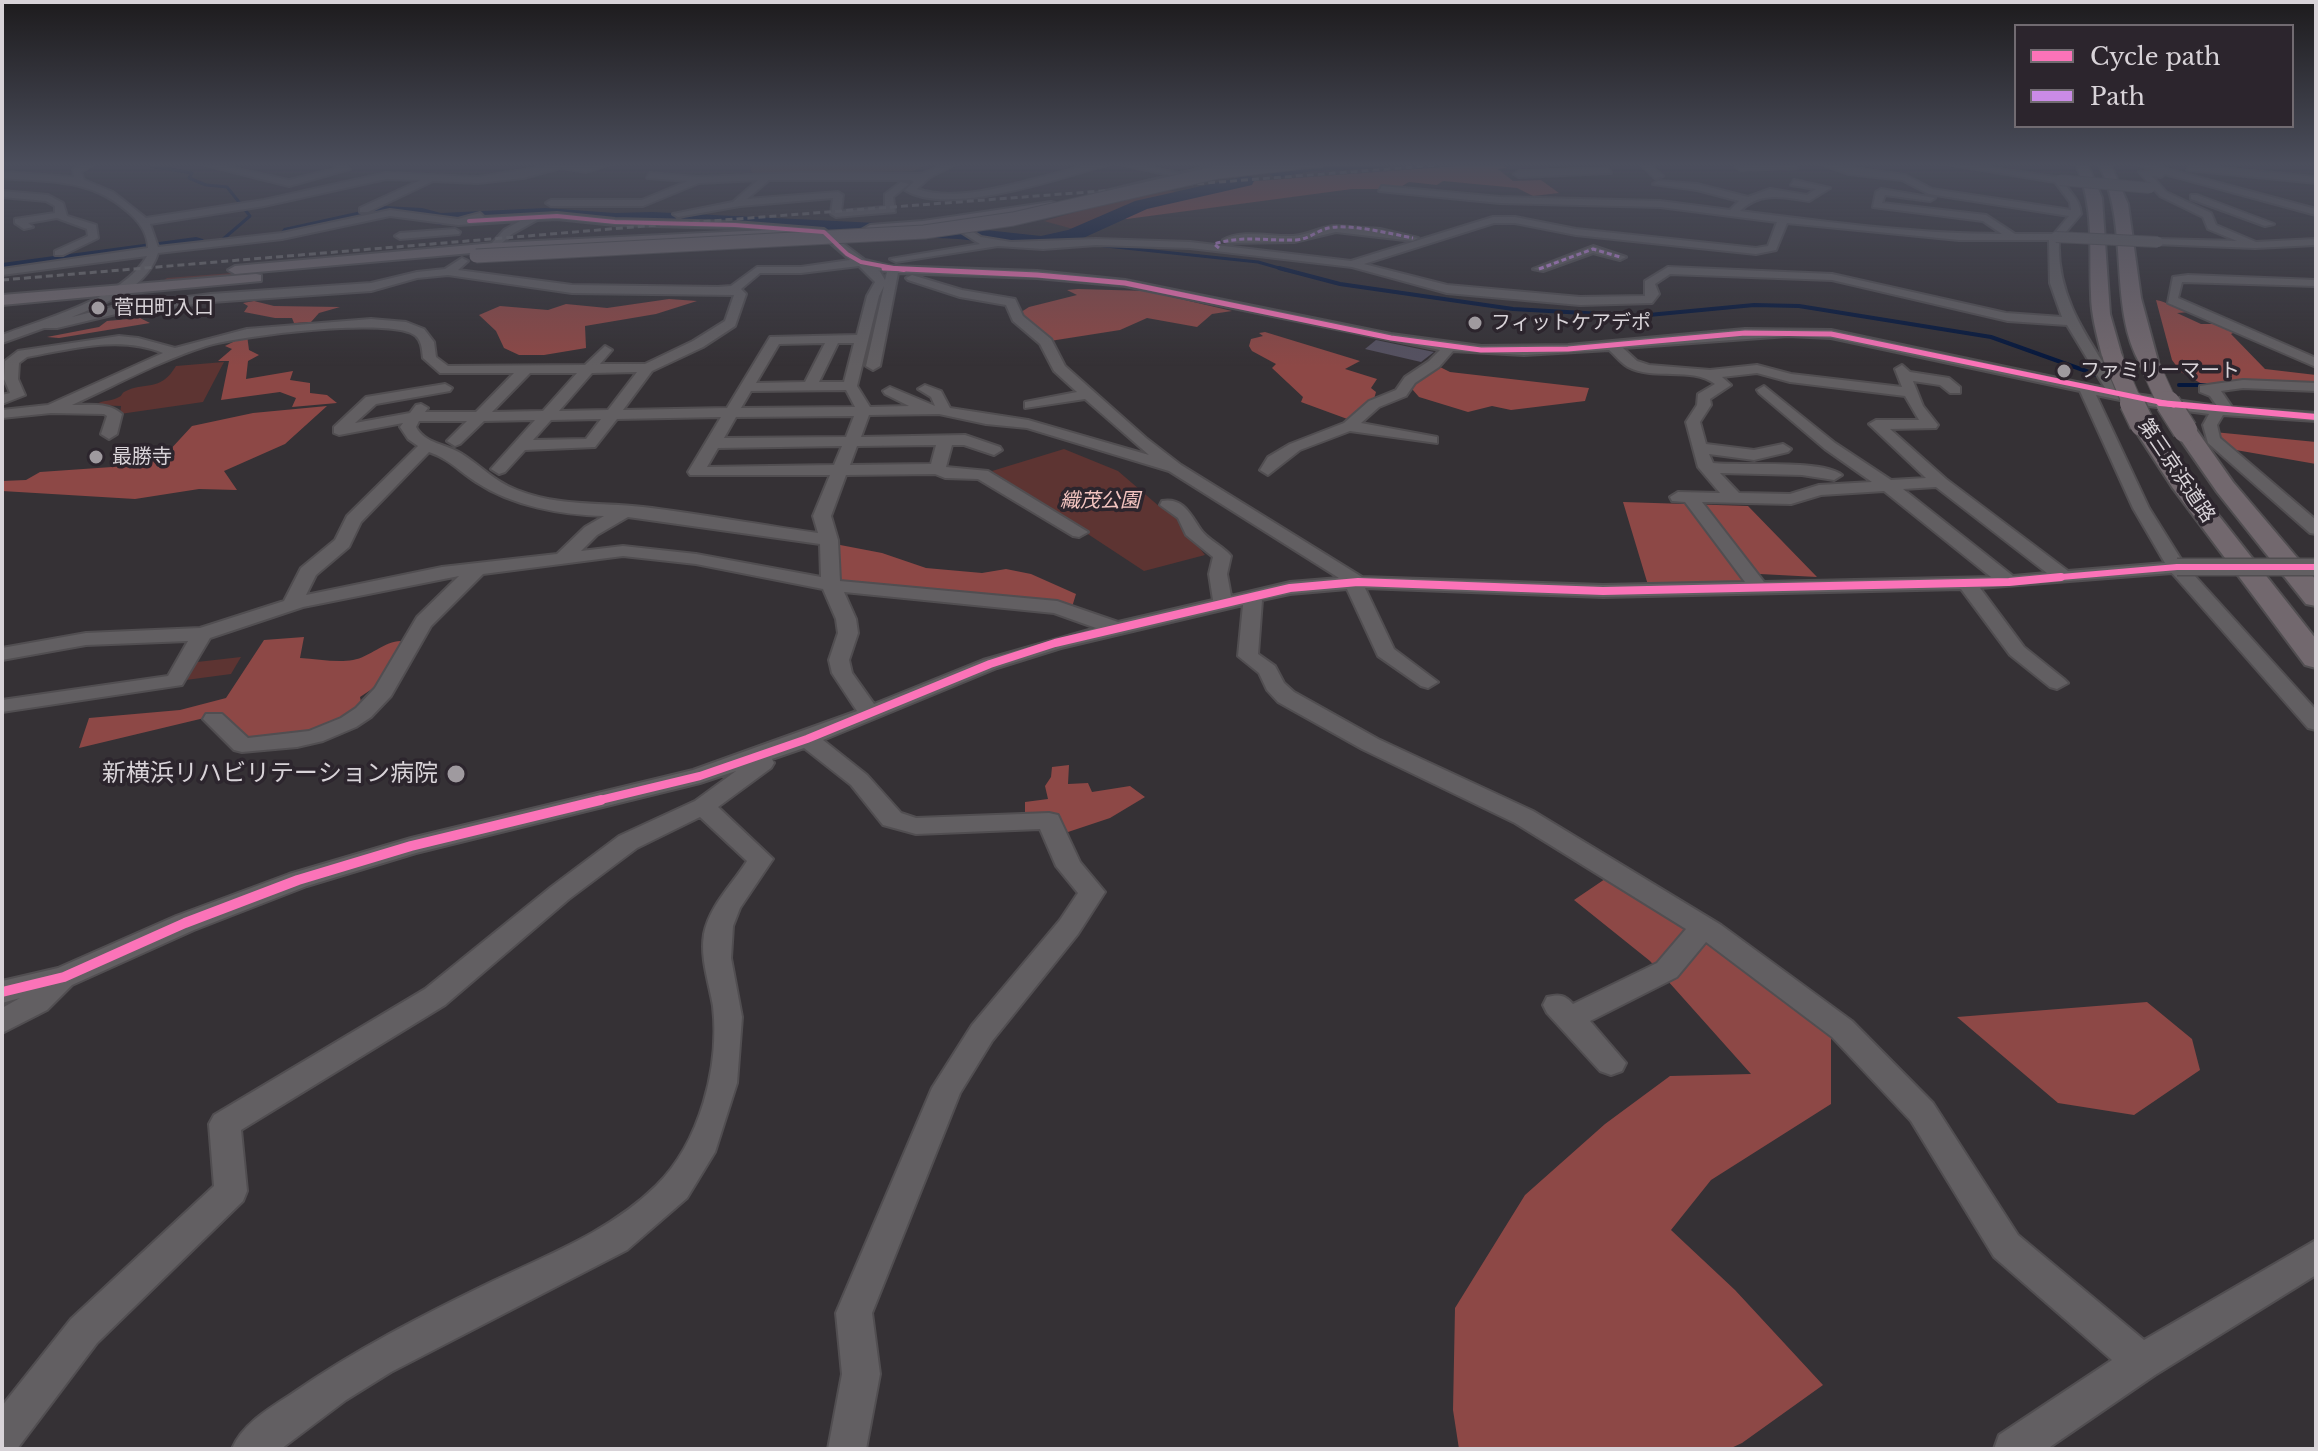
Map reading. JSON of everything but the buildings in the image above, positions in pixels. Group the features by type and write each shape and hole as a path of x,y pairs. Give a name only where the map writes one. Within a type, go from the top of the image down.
{"highway":[{"name":"第三京浜道路","path":"2098,231 2101,316 2118,376 2142,424 2180,482 2316,659"},
{"name":"第三京浜道路","path":"2127,231 2128,274 2136,327 2171,411 2225,487 2316,598"}],"main road":[{"path":"2,300 470,257 878,231"},
{"path":"470,257 902,231"},
{"path":"235,270 933,231"},
{"path":"2,291 494,247 829,237"}],"street":[{"path":"2,269 72,250 95,235 92,231"},
{"path":"2,339 43,324 136,279 154,257 150,231"},
{"path":"2,269 281,231"},
{"path":"154,247 306,231"},
{"path":"411,231 397,233 485,231"},
{"path":"494,247 511,231"},
{"path":"808,231 829,237 873,270 881,282 873,296 850,386 862,403 863,412 822,516 829,540 831,585 846,619 848,633 839,660 842,673 870,713"},
{"path":"964,231 978,240 1002,244 1043,246 1096,242 1219,248 1352,264 1447,289 1580,301 1639,302 1652,297 1649,283 1668,270 1821,276 2008,317 2071,322"},
{"path":"1219,248 1214,244 1244,237 1300,240 1323,231"},
{"path":"1374,231 1413,238"},
{"path":"1352,264 1459,231"},
{"path":"1569,231 1756,251 1772,248 1779,231"},
{"path":"1887,231 1959,237 2056,237 2255,245 2314,242"},
{"path":"2004,231 2013,237"},
{"path":"2061,231 2052,250 2054,284 2087,353 2099,363 2117,396"},
{"path":"2221,231 2255,245"},
{"path":"2277,231 2314,242"},
{"path":"43,324 57,324 116,310 211,298 293,295 371,287 417,275 448,272 572,289 632,292 734,289 757,270 801,270 1002,244"},
{"path":"2233,244 2259,260"},
{"path":"1545,268 1593,249 1620,257"},
{"path":"448,272 470,257"},
{"path":"864,263 960,293 1011,302 1017,318 1046,342 1059,368 1175,468 1356,582 1385,652 1428,682"},
{"path":"2272,268 2288,281"},
{"path":"891,271 1125,283 1450,346 1504,350 1811,332 1867,341 2117,396 2183,407 2316,417"},
{"path":"873,366 882,315 890,299 891,271"},
{"path":"2314,283 2177,279 2172,300 2316,363"},
{"path":"445,370 647,368 698,344 731,323 740,294 734,289"},
{"path":"51,409 174,353 247,332 381,321 412,329 427,339 431,348 430,358 445,370 449,385 414,417 408,427 413,436 455,456 482,479 512,494 571,510 640,512 829,540"},
{"path":"2,332 20,332"},
{"path":"2,400 18,395 11,379 12,361 23,354 123,338 161,346 174,353"},
{"path":"861,339 775,340 696,472 938,469 945,473 982,474 1079,532"},
{"path":"810,386 833,340"},
{"path":"1612,345 1638,367 1710,374 1757,369 1790,378 1944,381 1955,390"},
{"path":"1268,470 1274,460 1295,447 1349,426 1374,404 1401,393 1410,380 1434,364 1450,346"},
{"path":"499,469 605,350"},
{"path":"520,445 590,444 647,368"},
{"path":"455,441 526,369"},
{"path":"1710,374 1724,385 1703,397 1704,405 1693,422 1710,475 1736,499"},
{"path":"1906,379 1931,425 1876,424 1940,482 2065,578"},
{"path":"2223,410 2215,393 2205,389 2243,384 2316,387"},
{"path":"747,387 850,386"},
{"path":"445,388 371,400 339,430 414,417 863,412 934,410 944,406 939,397 925,389"},
{"path":"2086,389 2141,508 2177,567 2316,723"},
{"path":"1764,390 1830,446 1886,484 2009,582"},
{"path":"890,391 934,410 1028,424 1175,468"},
{"path":"1030,405 1089,394"},
{"path":"2,414 51,409 107,410 115,414 109,434"},
{"path":"2223,410 2210,425 2213,440 2316,529"},
{"path":"1349,426 1432,440"},
{"path":"938,469 945,440"},
{"path":"714,443 965,440 994,450"},
{"path":"292,604 308,572 343,543 353,520 427,445"},
{"path":"1699,448 1754,455 1783,449"},
{"path":"1706,467 1738,472 1802,469 1834,475"},
{"path":"1758,587 1684,497 1798,499 1819,490 1940,482"},
{"path":"1168,505 1185,513 1191,520 1192,531 1222,556 1218,574 1223,603"},
{"path":"564,557 591,531 622,513"},
{"path":"2,654 86,639 202,634 292,604 478,568 623,551 907,595 1057,607 1118,629"},
{"path":"2,992 64,977 185,923 298,880 426,842 700,776 807,739 990,664 1055,643 1290,588 1356,582 1603,591 2009,582 2177,567 2316,567"},
{"path":"214,719 242,745 304,741 332,732 360,715 378,698 419,627 478,568"},
{"path":"1966,583 2017,651 2057,683"},
{"path":"1253,596 1248,656 1268,670 1274,686 1286,697 1370,744 1524,817 1703,927 1842,1029 1922,1112 2006,1246 2142,1362"},
{"path":"2,706 175,681 202,634"},
{"path":"807,739 859,780 892,819 916,826 1049,821 1069,866 1092,892 1069,927 982,1033 947,1088 854,1313 861,1374 847,1449"},
{"path":"2,1437 84,1331 231,1191 225,1124 435,997 560,893 628,842 703,806 762,763 767,754"},
{"path":"251,1449 283,1421 372,1363 615,1239 647,1216 676,1187 696,1159 712,1118 726,1064 728,1017 717,937 730,898 751,876 760,859 703,806"},
{"path":"1611,1063 1563,1012 1667,970 1703,927"},
{"path":"2,1022 37,1002 64,977"},
{"path":"2013,1449 2142,1362 2316,1256"}],"green space":[{"path":"443,257 163,281 167,278"},
{"path":"224,362 203,402 120,414 121,406 95,405 116,399 131,389 158,383 176,366"},
{"name":"織茂公園","path":"1064,449 1118,471 1160,507 1182,520 1183,527 1205,555 1144,571 992,471"},
{"path":"241,657 231,674 186,680 197,662"}],"shaded area":[{"path":"1067,290 1146,291 1232,311 1212,314 1197,327 1147,318 1120,330 1050,341 1018,314 1029,307 1077,295"},
{"path":"669,299 697,301 656,314 585,326 586,348 544,355 519,355 504,348 496,331 479,315 500,306 548,310 566,304 607,308"},
{"path":"2156,300 2190,312 2177,313 2201,324 2217,324 2235,332 2231,334 2265,369 2316,375 2316,386 2202,384 2181,372 2172,360"},
{"path":"254,301 274,306 340,307 319,313 311,322 294,323 292,318 244,312 248,306 243,303"},
{"path":"140,318 150,323 59,338 47,337 99,327 107,321"},
{"path":"1265,332 1360,361 1345,369 1377,379 1371,388 1376,392 1374,399 1350,420 1301,402 1303,397 1272,368 1276,364 1252,351 1249,346 1251,339 1263,336 1259,333"},
{"path":"247,335 249,350 259,355 248,361 246,379 293,371 290,380 310,383 310,393 327,395 337,403 292,407 296,398 280,392 221,400 229,361 218,361 232,349 225,346"},
{"path":"1438,366 1450,372 1589,388 1585,401 1511,410 1492,406 1468,412 1419,397 1412,389 1419,378"},
{"path":"327,406 285,444 224,471 237,490 199,489 135,499 2,491 2,481 26,480 40,472 112,467 168,452 192,426 253,413"},
{"path":"2214,432 2316,442 2316,464 2230,449"},
{"path":"1623,502 1748,506 1817,577 1760,574 1746,582 1648,585"},
{"path":"835,544 882,553 926,568 982,573 1006,569 1031,574 1076,594 1072,607 836,582"},
{"path":"304,637 300,658 334,661 359,658 390,643 402,641 375,687 360,697 362,706 329,729 248,741 232,730 221,714 79,748 89,718 180,710 226,698 264,640"},
{"path":"1069,765 1068,784 1088,783 1092,792 1130,786 1145,797 1110,818 1065,833 1025,818 1025,802 1048,799 1045,786 1051,777 1052,767"},
{"path":"1605,879 1684,924 1831,1032 1831,1104 1711,1180 1671,1230 1735,1290 1823,1385 1729,1449 1459,1449 1453,1410 1455,1308 1525,1195 1605,1124 1670,1076 1751,1074 1650,961 1574,900"},
{"path":"2147,1002 2192,1039 2200,1070 2134,1115 2058,1103 1957,1017"}],"waterway":[{"path":"222,240 233,231"},
{"path":"291,232 296,231"},
{"path":"911,231 1041,242 1084,231"},
{"path":"2,269 196,243"},
{"path":"1087,244 1258,262 1279,268"},
{"path":"1279,268 1340,284 1513,309 1638,316 1754,305 1799,306 1991,337 2100,376"},
{"path":"1279,268 1286,270"},
{"path":"2179,385 2210,385"}],"railway":[{"path":"2,280 590,231"}],"marked path":[{"path":"1219,248 1214,244 1237,238 1298,240 1323,231"},
{"path":"1374,231 1413,238"},
{"path":"1539,269 1593,249 1620,257"}],"cycle path":[{"path":"808,231 824,232 847,254 861,262 890,269 1037,275 1125,283 1436,345 1524,351 1745,333 1831,334 2149,402 2200,409 2316,417"},
{"path":"2,992 64,977 185,923 298,880 411,846 700,776 807,739 990,664 1055,643 1290,588 1358,582 1603,591 2009,582 2177,567 2316,567"}],"place":[{"name":"菅田町入口","path":"98,308"},
{"name":"フィットケアデポ","path":"1475,323"},
{"name":"ファミリーマート","path":"2064,371"},
{"name":"最勝寺","path":"96,457"},
{"name":"新横浜リハビリテーション病院","path":"456,774"}]}
